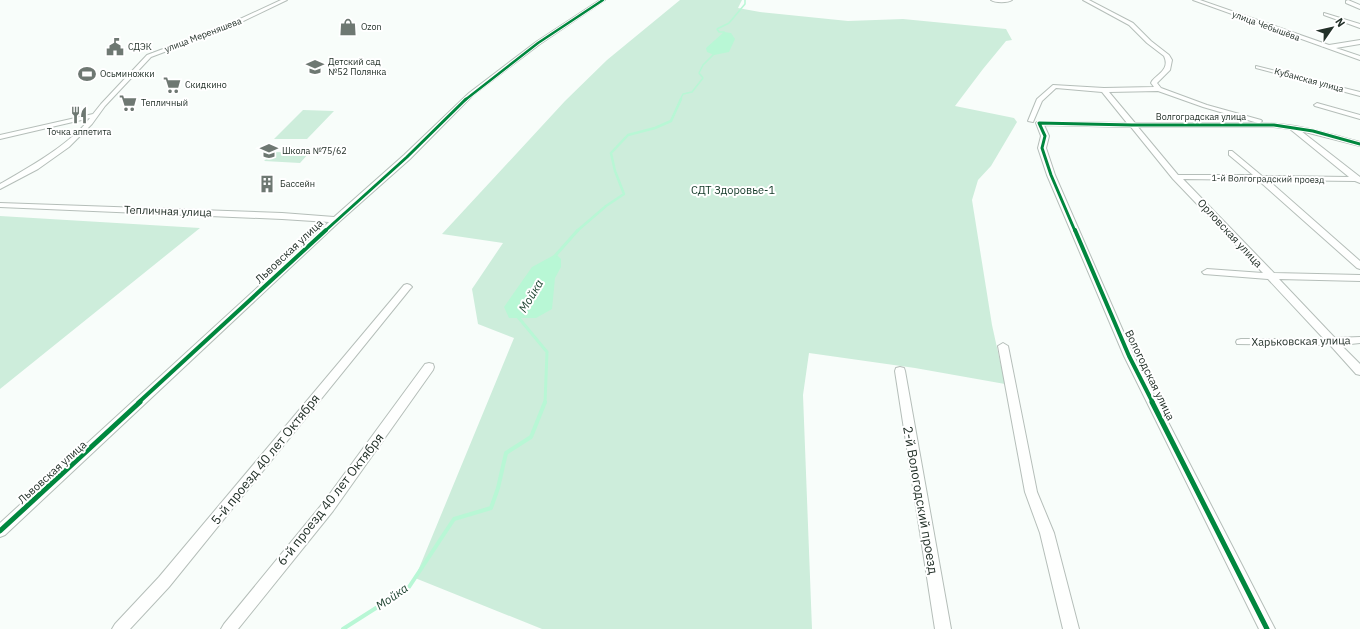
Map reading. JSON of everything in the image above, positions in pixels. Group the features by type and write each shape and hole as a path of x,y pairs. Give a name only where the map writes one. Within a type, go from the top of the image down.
{"street":[{"name":"улица Мереняшева","path":"96,115 149,56 229,26 285,0"},
{"name":"Львовская улица","path":"0,531 336,220 407,157 471,94 538,44 602,0"},
{"path":"993,0 1010,0"},
{"path":"1085,0 1131,24 1150,42 1164,51 1167,56 1168,66 1165,73 1155,80 1154,83 1159,89"},
{"name":"улица Чебышёва","path":"1195,0 1360,58"},
{"path":"1348,2 1360,7"},
{"path":"1326,14 1360,26"},
{"path":"1328,48 1360,42"},
{"name":"Кубанская улица","path":"1258,67 1360,94"},
{"path":"1035,122 1034,111 1039,100 1056,86 1104,90 1159,89 1205,106 1274,125"},
{"name":"Орловская улица","path":"1104,90 1176,177 1360,372"},
{"path":"1317,105 1360,117"},
{"path":"0,137 96,115"},
{"path":"0,187 35,167 66,145 90,123 96,115"},
{"name":"Волгоградская улица","path":"1035,122 1132,125 1274,125 1313,131 1360,144"},
{"name":"Вологодская улица","path":"1035,122 1045,136 1042,148 1051,175 1129,356 1267,629"},
{"path":"1292,128 1359,180"},
{"path":"1232,153 1360,266"},
{"name":"1-й Волгоградский проезд","path":"1176,177 1359,180"},
{"name":"Тепличная улица","path":"0,205 282,216 336,220"},
{"path":"1207,272 1270,276 1360,278"},
{"name":"5-й проезд 40 лет Октября","path":"120,629 164,582 407,287"},
{"name":"Харьковская улица","path":"1241,342 1332,342 1360,340"},
{"path":"1003,346 1031,492 1047,533 1071,629"},
{"name":"6-й проезд 40 лет Октября","path":"229,629 328,507 429,367"},
{"name":"2-й Вологодский проезд","path":"900,372 943,629"}],"green space":[{"name":"СДТ Здоровье-1","path":"680,0 742,0 738,8 760,12 848,21 903,19 1006,29 1012,40 1006,41 955,106 1014,118 1017,122 991,166 978,180 972,200 992,325 1005,384 915,368 809,353 803,395 812,629 542,629 415,578 514,338 478,324 472,289 503,243 442,234 565,101 607,60"},
{"path":"303,110 334,111 307,139 274,139"},
{"path":"274,152 309,153 300,163 264,161"},
{"path":"0,216 200,228 0,389"}],"water":[{"path":"724,32 731,33 735,39 729,52 714,55 707,52 706,48"},
{"path":"556,254 561,259 561,267 555,278 552,309 536,318 509,318 504,307 532,267"}],"waterway":[{"name":"Мойка","path":"726,34 724,32 719,32 717,29 729,23 745,4 745,0"},
{"name":"Мойка","path":"680,100 683,94 692,92 703,78 699,73 703,65 716,52"},
{"name":"Мойка","path":"577,231 606,206 624,194 615,171 611,153 628,135 655,128 671,121 681,99"},
{"name":"Мойка","path":"554,257 577,231"},
{"name":"Мойка","path":"520,313 518,317 547,352 545,403"},
{"name":"Мойка","path":"343,629 409,587 454,519 491,508 498,488 506,453 531,437 545,402"}],"cycle path":[{"path":"0,531 336,220 407,157 471,94 538,43 603,0"},
{"path":"1267,629 1129,356 1051,175 1042,148 1045,136 1039,123 1132,125 1274,125 1313,131 1360,144"}],"place":[{"name":"Ozon","path":"348,27"},
{"name":"СДЭК","path":"115,47"},
{"name":"Детский сад №52 Полянка","path":"315,67"},
{"name":"Осьминожки","path":"87,74"},
{"name":"Скидкино","path":"172,85"},
{"name":"Тепличный","path":"128,103"},
{"name":"Точка аппетита","path":"79,115"},
{"name":"Школа №75/62","path":"269,151"},
{"name":"Бассейн","path":"267,184"}]}
